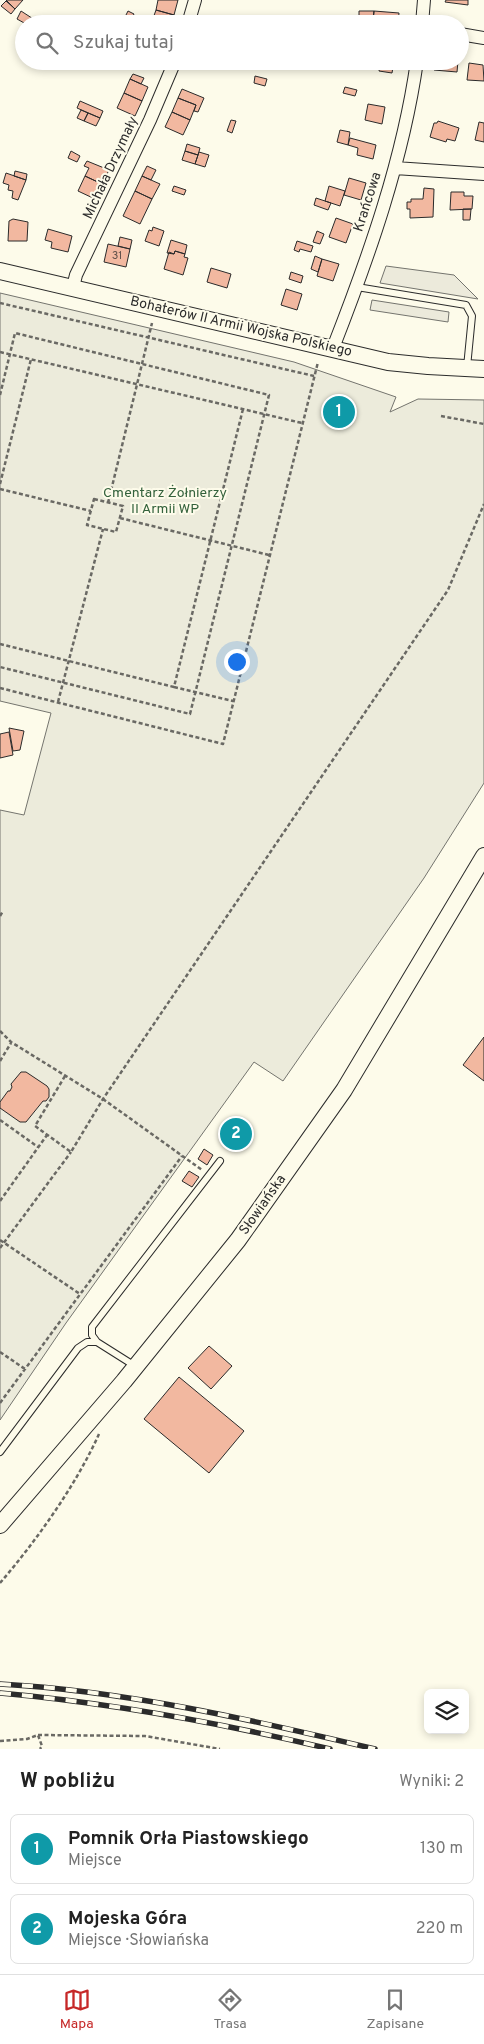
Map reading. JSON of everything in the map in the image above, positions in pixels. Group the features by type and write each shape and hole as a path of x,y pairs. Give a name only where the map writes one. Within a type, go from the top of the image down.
{"street":[{"path":"191,15 195,0"},
{"path":"423,15 424,0"},
{"path":"469,36 484,38"},
{"name":"Michała Drzymały","path":"73,287 76,275 150,120 171,70"},
{"name":"Krańcowa","path":"333,348 357,287 395,168 415,70"},
{"path":"395,168 484,174"},
{"name":"Bohaterów II Armii Wojska Polskiego","path":"0,270 388,362 484,369"},
{"name":"Słowiańska","path":"0,1525 136,1366 238,1240 344,1090 484,856"}],"lane":[{"path":"357,287 466,305 472,316 467,368"},
{"path":"136,1366 97,1342 92,1335 92,1327 220,1161"},
{"path":"0,1452 78,1348 87,1342 97,1342"}],"path":[{"path":"0,303 314,376 223,744 0,688"},
{"path":"108,503 152,323"},
{"path":"0,395 15,334 269,395 190,714 0,667"},
{"path":"0,352 302,423"},
{"path":"0,484 31,359"},
{"path":"174,687 243,409"},
{"path":"440,416 484,424"},
{"path":"0,489 91,511"},
{"path":"94,499 123,506 116,532 87,525 91,511 94,499"},
{"path":"0,1248 71,1152 103,1100 448,590 484,504"},
{"path":"120,518 269,555"},
{"path":"58,702 103,529"},
{"path":"0,644 233,702"},
{"path":"0,916 3,911"},
{"path":"0,1031 11,1042 103,1100 210,1175"},
{"path":"0,1060 11,1042"},
{"path":"65,1076 34,1126 71,1152"},
{"path":"0,1120 38,1147"},
{"path":"0,1201 47,1135"},
{"path":"0,1404 182,1156"},
{"path":"0,1240 80,1294"},
{"path":"0,1352 25,1369"},
{"path":"0,1583 28,1550 89,1456 102,1430"},
{"path":"0,1741 27,1739 38,1735 145,1736 220,1749"},
{"path":"38,1735 42,1746 40,1749"}],"green space":[{"name":"Cmentarz Żołnierzy II Armii WP","path":"0,293 294,362 396,397 390,412 418,399 484,400 484,783 424,878 283,1081 254,1062 66,1323 0,1420 0,810 24,815 51,713 0,701"}],"shaded area":[{"path":"386,266 454,275 478,299 380,283"},
{"path":"372,300 449,312 448,322 370,310"}],"building":[{"path":"6,0 23,0 15,9"},
{"path":"158,0 178,0 174,15 156,10"},
{"path":"446,0 468,0 468,5 445,2"},
{"path":"6,1 15,9 11,14 1,6"},
{"path":"156,10 174,15 154,15"},
{"path":"21,11 27,15 19,15"},
{"path":"128,11 134,14 134,15 126,15"},
{"path":"359,11 374,11 374,15 359,15"},
{"path":"374,11 399,13 399,15 374,15"},
{"path":"469,63 483,65 484,81 467,80"},
{"path":"379,70 392,70 392,73"},
{"path":"434,70 457,70 457,72"},
{"path":"133,74 144,78 141,84 130,79"},
{"path":"255,76 267,79 265,86 254,83"},
{"path":"130,79 148,87 142,101 124,93"},
{"path":"345,87 357,90 355,96 343,93"},
{"path":"182,89 204,98 198,112 194,111 196,105 178,98"},
{"path":"124,93 142,101 135,116 117,108"},
{"path":"178,98 196,105 190,120 172,112"},
{"path":"80,101 103,111 100,118 77,108"},
{"path":"368,104 385,107 382,124 365,120"},
{"path":"81,110 88,113 84,121 77,118"},
{"path":"172,112 190,120 183,135 165,127"},
{"path":"88,113 100,118 96,126 84,121"},
{"path":"231,120 236,121 232,133 227,131"},
{"path":"438,121 459,128 455,141 447,139 446,142 430,137 434,123"},
{"path":"479,122 484,123 484,142 475,140"},
{"path":"340,130 350,132 348,145 337,142"},
{"path":"350,138 376,145 373,159 357,155 358,148 348,145"},
{"path":"187,144 200,148 198,155 185,151"},
{"path":"71,151 80,156 77,162 68,158"},
{"path":"185,151 198,155 195,164 182,160"},
{"path":"199,152 209,155 205,167 195,164"},
{"path":"87,161 109,170 102,184 85,176 89,168 84,166"},
{"path":"147,166 156,170 151,180 142,176"},
{"path":"15,171 27,174 26,180 14,176"},
{"path":"6,173 26,180 18,200 12,198 13,191 8,190 9,185 3,183"},
{"path":"85,176 102,184 95,199 78,191"},
{"path":"142,176 160,184 152,199 135,191"},
{"path":"349,178 366,183 361,200 344,195"},
{"path":"174,186 186,190 184,195 172,191"},
{"path":"329,186 345,191 340,206 325,201"},
{"path":"424,188 434,189 433,217 410,218 410,209 407,209 407,202 411,202 411,199 423,199"},
{"path":"135,191 152,199 140,224 123,216"},
{"path":"451,192 464,192 464,196 473,196 472,209 450,210"},
{"path":"316,198 331,203 328,210 314,205"},
{"path":"463,209 471,209 470,220 463,220"},
{"path":"336,218 353,224 346,243 329,237"},
{"path":"13,219 28,222 27,241 8,241 9,221"},
{"path":"153,227 164,231 159,246 145,241 149,230 152,231"},
{"path":"48,229 72,236 68,252 51,248 52,242 45,240"},
{"path":"317,231 324,234 320,244 313,242"},
{"path":"120,237 132,240 130,249 118,246"},
{"path":"171,240 187,245 185,254 175,251 174,254 167,253"},
{"path":"297,241 313,246 311,252 300,249 299,252 294,250"},
{"path":"108,244 130,249 126,267 104,262"},
{"path":"175,251 185,254 184,257 188,258 183,275 164,269 169,252 174,254"},
{"path":"315,256 322,259 318,272 311,269"},
{"path":"322,259 339,264 333,281 317,276"},
{"path":"211,268 231,274 227,288 207,282"},
{"path":"291,272 303,276 301,283 289,279"},
{"path":"286,289 302,294 297,310 281,305"},
{"path":"9,728 24,731 20,750 13,751"},
{"path":"9,732 13,755 0,758 0,734"},
{"path":"484,1037 484,1081 463,1065"},
{"path":"21,1072 26,1072 49,1089 49,1097 46,1101 43,1101 26,1122 20,1122 0,1108 0,1102 10,1091 11,1084"},
{"path":"204,1149 213,1155 207,1165 198,1159"},
{"path":"189,1171 199,1177 192,1187 182,1181"},
{"path":"209,1346 232,1366 211,1389 188,1368"},
{"path":"179,1377 244,1431 209,1473 144,1419"}],"railway":[{"path":"0,1684 95,1693 189,1708 375,1749"},
{"path":"0,1693 83,1702 166,1715 330,1749"}],"place":[{"name":"Pomnik Orła Piastowskiego","path":"339,412"},
{"name":"Mojeska Góra","path":"236,1134"}]}
